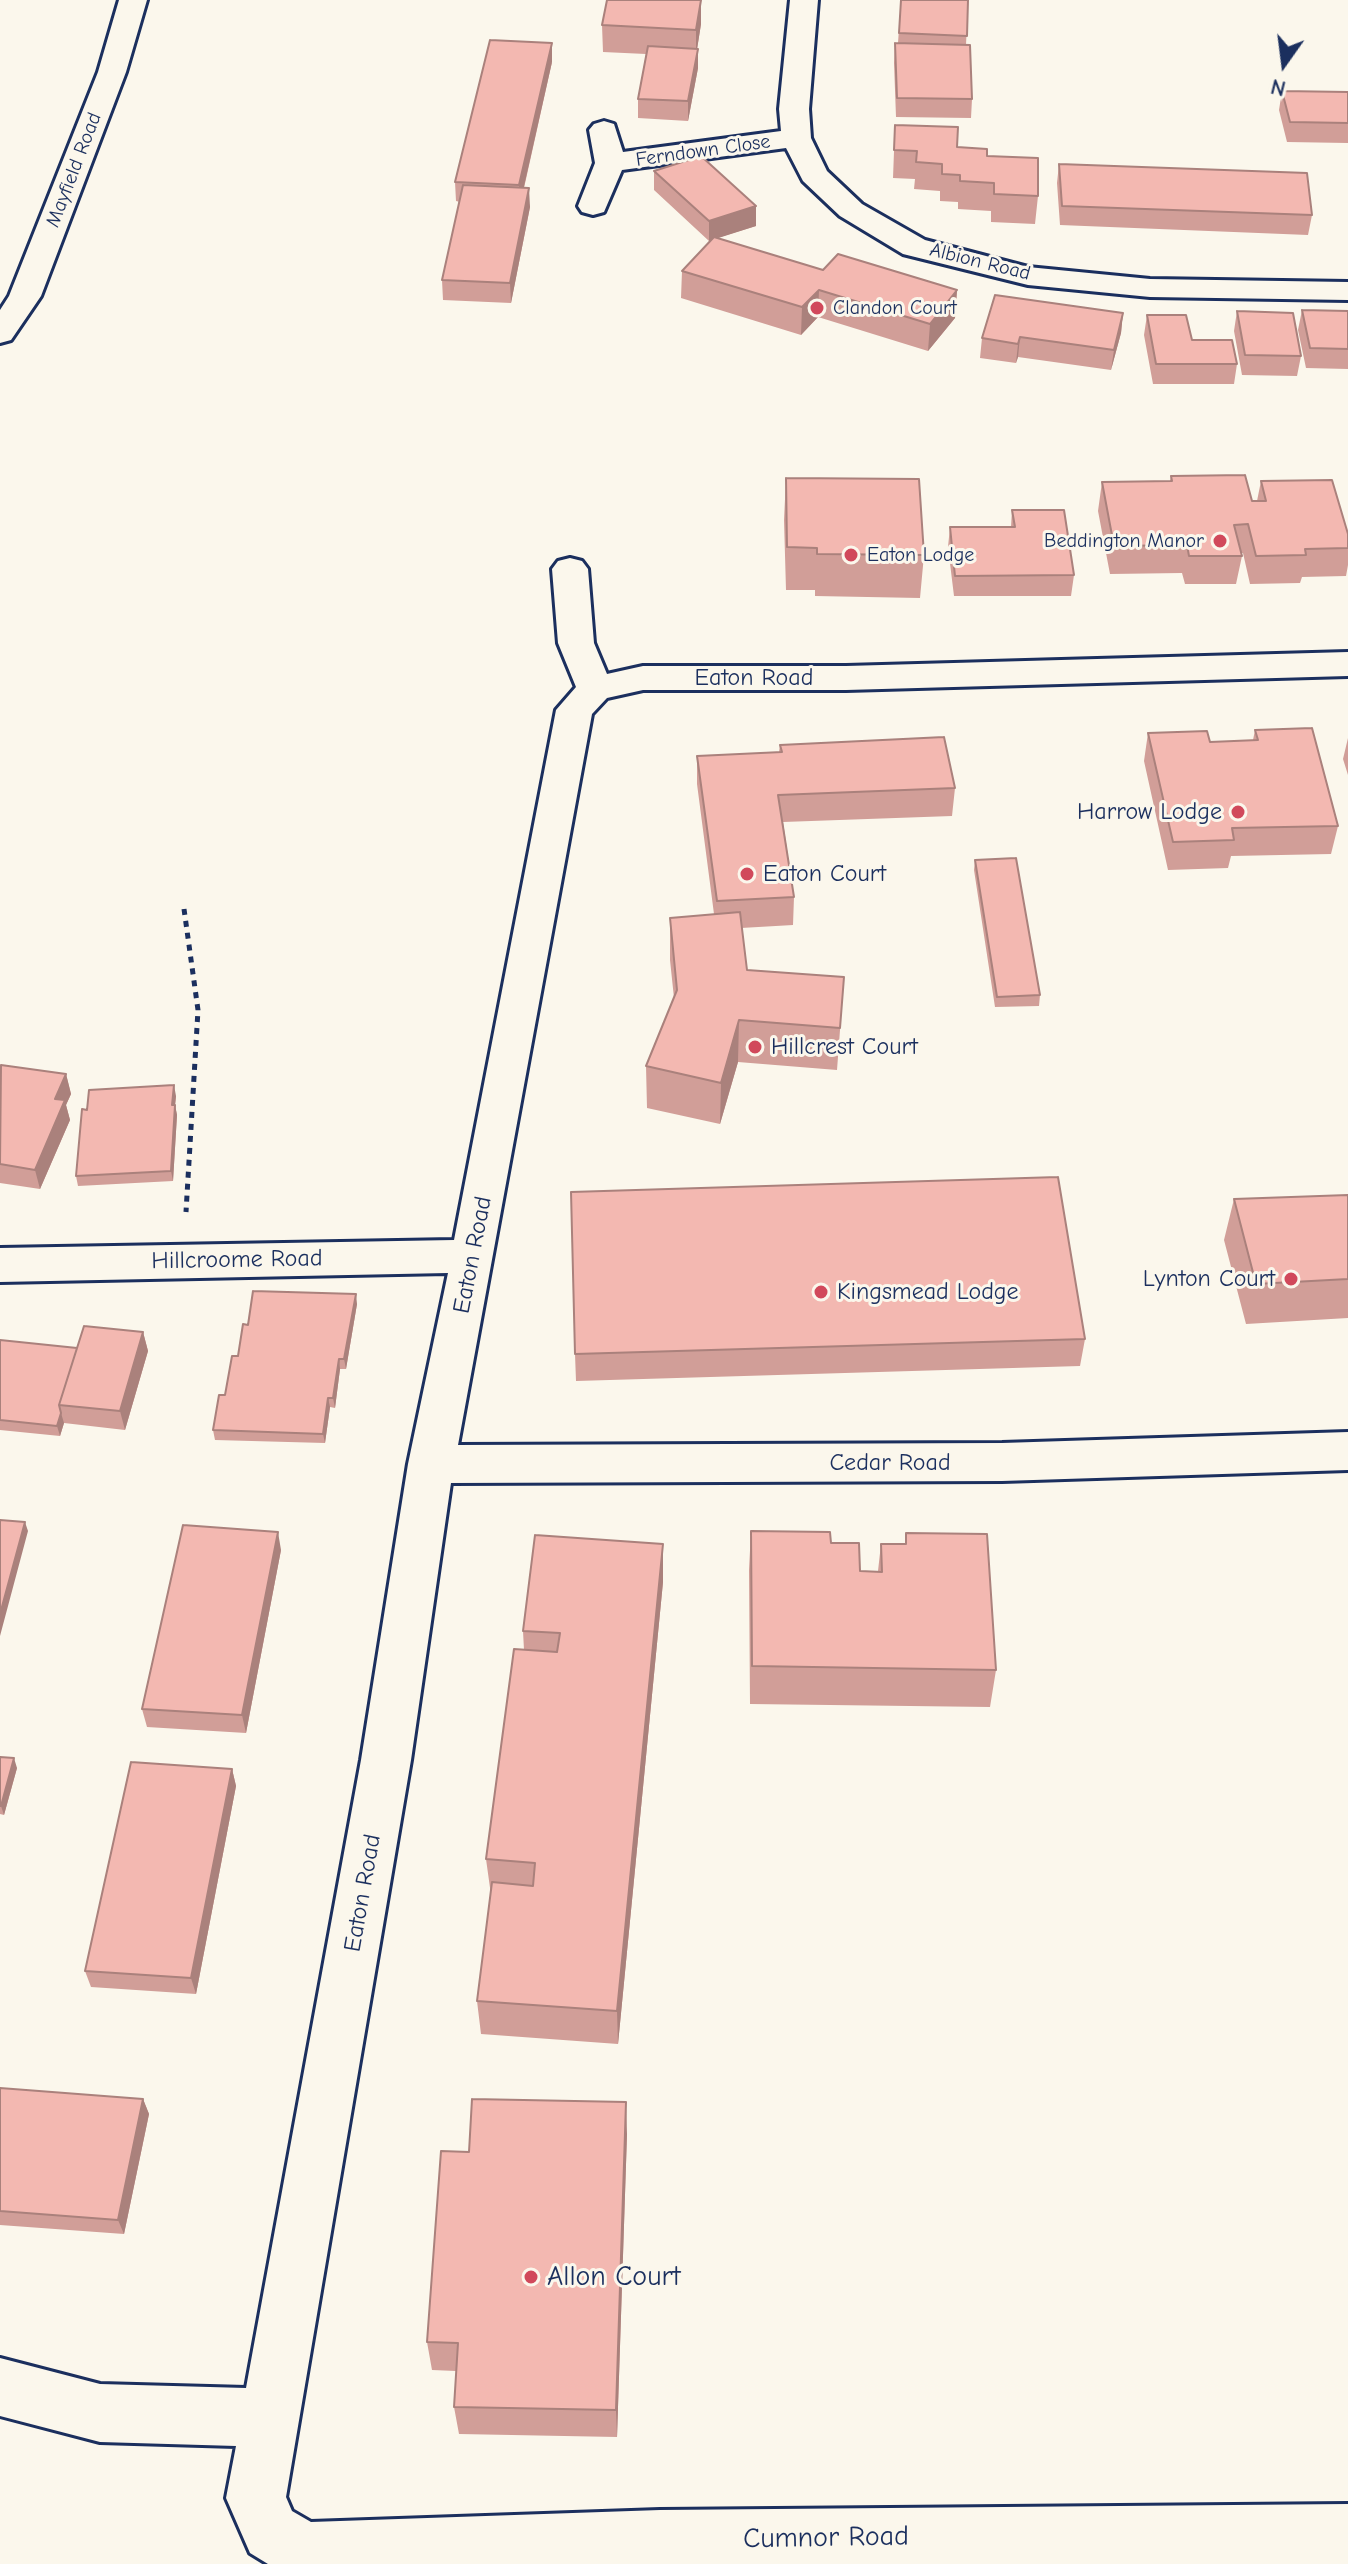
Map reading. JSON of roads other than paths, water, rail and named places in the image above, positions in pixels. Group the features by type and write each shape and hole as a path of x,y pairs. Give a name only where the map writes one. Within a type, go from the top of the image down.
{"street":[{"name":"Mayfield Road","path":"0,333 31,282 112,72 133,0"},
{"name":"Albion Road","path":"804,0 794,109 796,138 814,175 851,210 914,247 1028,276 1150,288 1348,291"},
{"name":"Ferndown Close","path":"593,206 610,163 604,130"},
{"name":"Ferndown Close","path":"610,163 796,138"},
{"path":"570,569 576,643 595,689"},
{"name":"Eaton Road","path":"305,2552 271,2532 256,2498 386,1760 431,1464 473,1256 574,710 595,689 643,678 846,678 1348,664"},
{"name":"Hillcroome Road","path":"0,1265 473,1256"},
{"name":"Cedar Road","path":"431,1464 1002,1462 1187,1459 1348,1451"},
{"path":"0,2387 100,2413 272,2418"},
{"name":"Cumnor Road","path":"305,2552 660,2540 1348,2534"}],"place":[{"name":"Clandon Court","path":"817,308"},
{"name":"Beddington Manor","path":"1220,541"},
{"name":"Eaton Lodge","path":"851,555"},
{"name":"Harrow Lodge","path":"1238,812"},
{"name":"Eaton Court","path":"747,874"},
{"name":"Hillcrest Court","path":"755,1047"},
{"name":"Lynton Court","path":"1291,1279"},
{"name":"Kingsmead Lodge","path":"821,1292"},
{"name":"Allon Court","path":"531,2277"}]}
